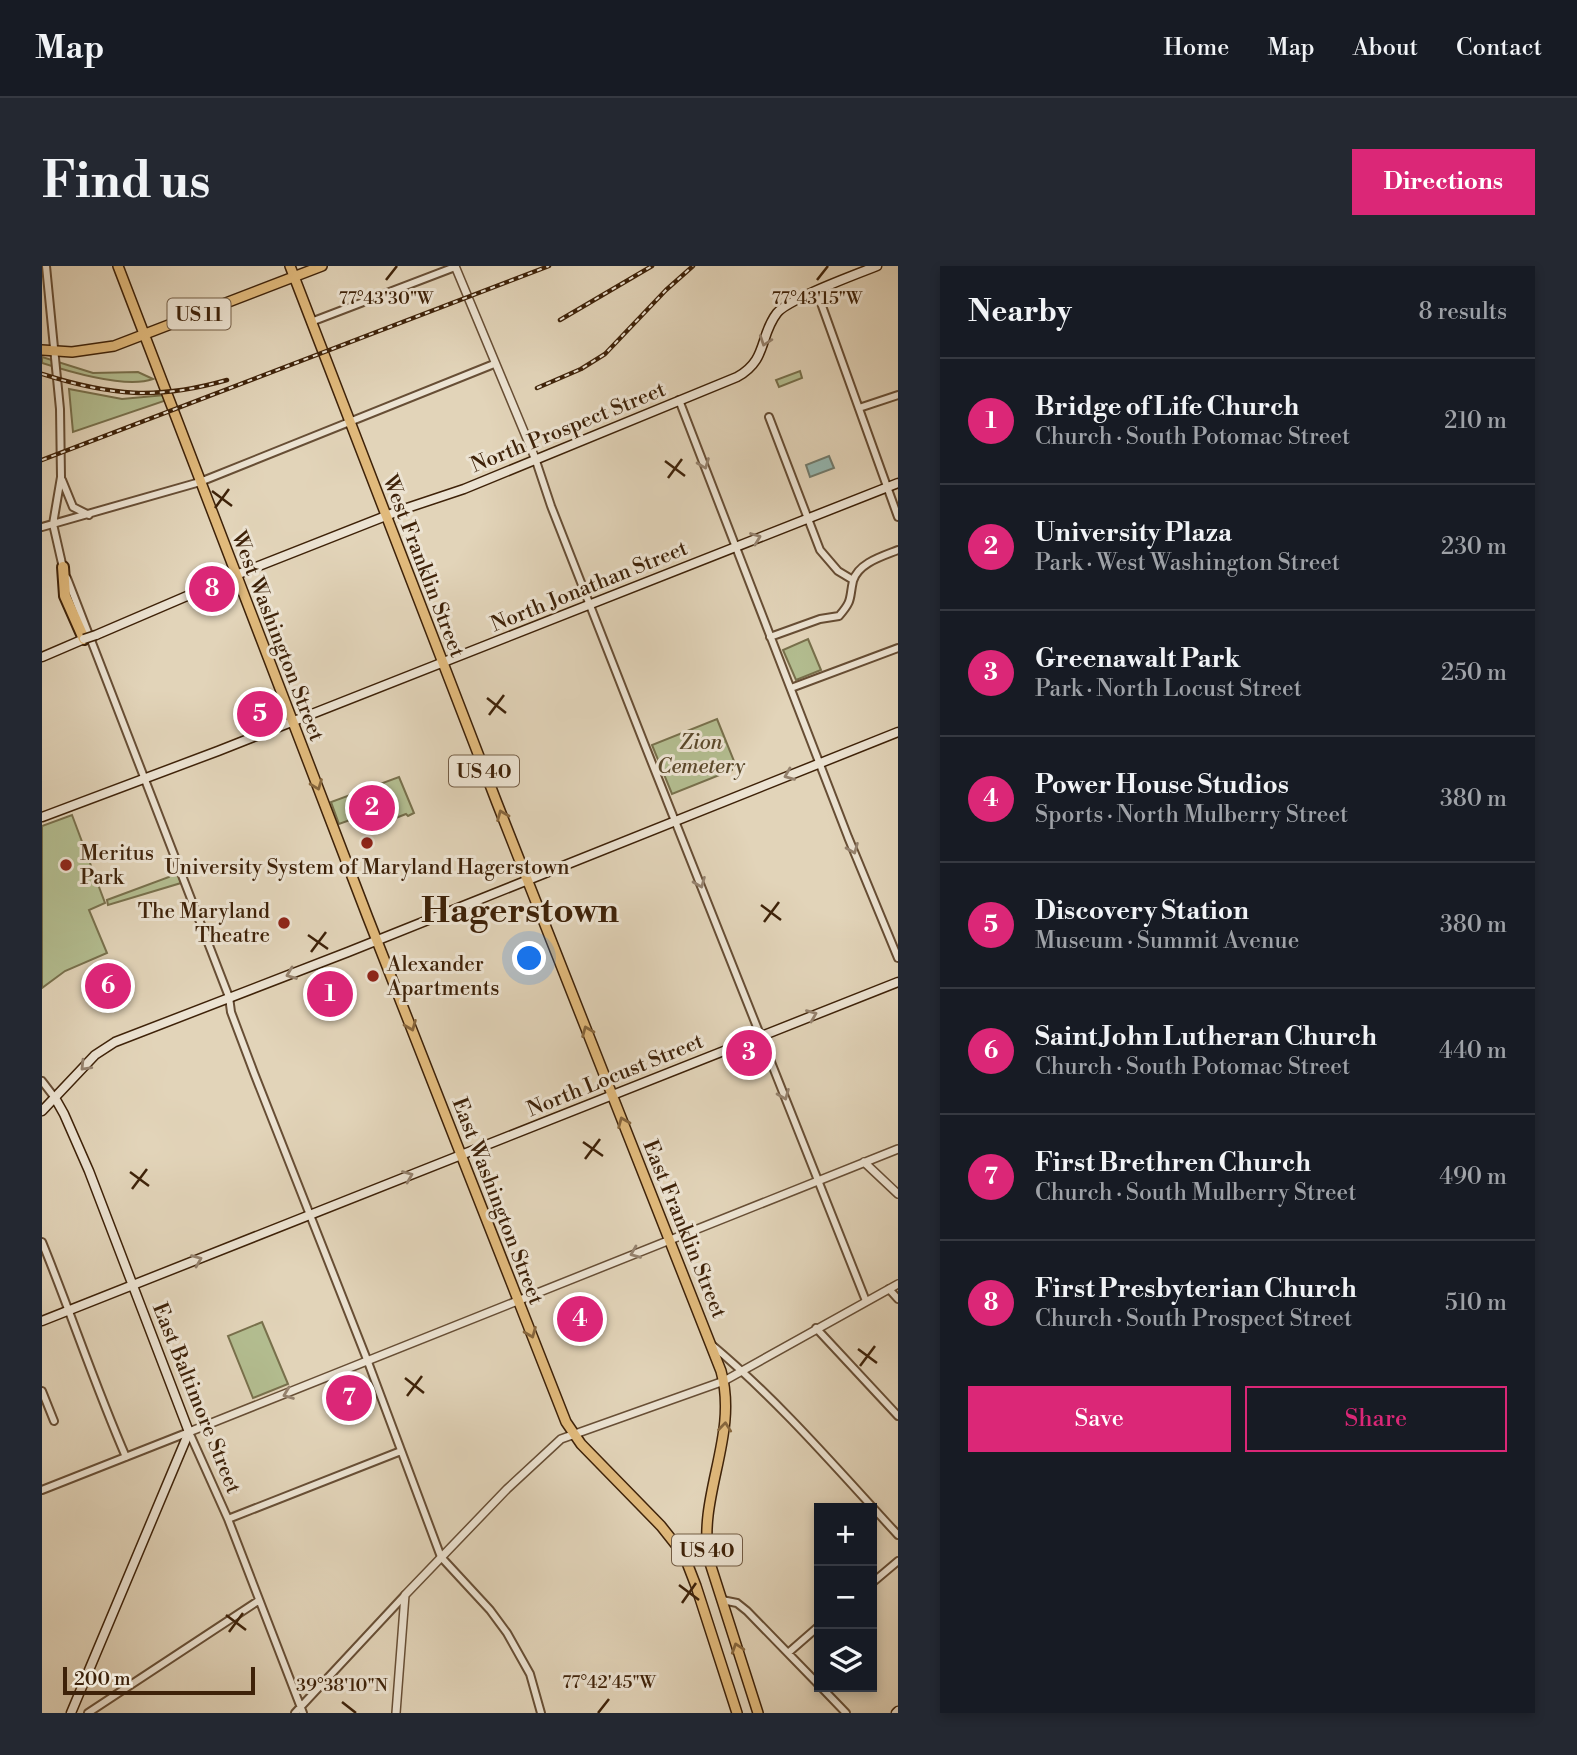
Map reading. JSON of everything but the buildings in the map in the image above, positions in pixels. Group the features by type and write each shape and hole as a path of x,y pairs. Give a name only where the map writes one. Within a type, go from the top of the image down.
{"highway":[{"path":"63,567 65,596 84,639"}],"main road":[{"name":"West Washington Street","path":"118,266 377,940"},
{"name":"West Franklin Street","path":"289,266 527,879"},
{"name":"US 11","path":"42,350 92,351 114,346 322,266"},
{"name":"North Prospect Street","path":"42,657 236,575 386,516 464,489 746,372 757,362 772,320 778,311 791,302 877,266"},
{"name":"North Jonathan Street","path":"42,817 898,483"},
{"path":"42,1111 107,1046 898,732"},
{"name":"East Franklin Street","path":"527,879 712,1345"},
{"name":"East Washington Street","path":"377,940 573,1434 675,1541 690,1566 737,1713"},
{"name":"North Locust Street","path":"42,1321 898,982"},
{"name":"East Baltimore Street","path":"55,1097 69,1124 134,1285 189,1432"},
{"name":"US 40","path":"712,1345 724,1381 726,1425 706,1532 709,1560 758,1713"},
{"path":"71,1713 189,1432"}],"street":[{"path":"46,266 60,410 61,477 53,524 63,567 441,1557 507,1633 530,1674 541,1713"},
{"path":"850,266 855,275"},
{"path":"311,322 455,267 535,458 551,506 674,820 866,1301"},
{"path":"817,292 898,517"},
{"path":"42,527 200,482 494,364"},
{"path":"859,408 898,395"},
{"path":"679,400 819,763 898,958"},
{"path":"769,417 820,550 838,571 853,580"},
{"path":"61,477 73,506 89,515"},
{"path":"770,637 820,619 839,616 852,596 853,580 858,571 870,562 898,550"},
{"path":"791,688 898,648"},
{"path":"42,1081 55,1097"},
{"path":"42,1490 898,1149"},
{"path":"864,1162 898,1194"},
{"path":"42,1242 126,1457"},
{"path":"295,1713 302,1710 405,1595 507,1489 561,1439 724,1381 898,1284"},
{"path":"888,1289 898,1299"},
{"path":"816,1328 898,1416"},
{"name":"East Franklin Street","path":"712,1345 743,1370 898,1535"},
{"path":"42,1391 54,1421"},
{"name":"East Baltimore Street","path":"189,1432 228,1518 302,1710"},
{"path":"228,1518 401,1451"},
{"path":"877,1579 898,1561"},
{"path":"396,1713 405,1595"},
{"path":"722,1600 737,1603 814,1680"},
{"path":"88,1713 258,1601"},
{"path":"788,1653 816,1629"},
{"path":"826,1692 846,1713"}],"green space":[{"path":"42,357 93,373 138,372 153,379 142,382 113,381 42,363"},
{"path":"800,371 802,378 779,387 776,380"},
{"path":"69,389 122,399 165,395 167,400 73,432"},
{"path":"808,639 821,670 796,680 783,650"},
{"name":"Zion Cemetery","path":"717,719 734,761 732,770 672,794 652,745"},
{"path":"399,777 414,813 375,826 367,826 361,816 339,824 331,802"},
{"name":"Meritus Park","path":"72,815 105,903 89,910 107,953 65,971 42,988 42,826"},
{"path":"177,871 181,883 108,905 107,900 169,877"},
{"path":"757,1043 762,1054 740,1062 736,1051"},
{"path":"262,1322 288,1384 253,1398 228,1336"}],"water":[{"path":"829,456 834,468 810,477 806,465"}],"railway":[{"path":"42,460 549,266"},
{"path":"560,320 652,266"},
{"path":"537,388 581,369 605,354 666,290 693,266"},
{"path":"42,374 90,387 134,393 178,391 227,380"}],"place":[{"name":"First Presbyterian Church","path":"212,589"},
{"name":"Discovery Station","path":"260,714"},
{"name":"University Plaza","path":"372,808"},
{"name":"University System of Maryland Hagerstown","path":"367,843"},
{"name":"Meritus Park","path":"66,865"},
{"name":"The Maryland Theatre","path":"284,923"},
{"name":"Alexander Apartments","path":"373,976"},
{"name":"Saint John Lutheran Church","path":"108,986"},
{"name":"Bridge of Life Church","path":"330,994"},
{"name":"Greenawalt Park","path":"749,1053"},
{"name":"Power House Studios","path":"580,1319"},
{"name":"First Brethren Church","path":"349,1398"}],"district":[{"name":"Hagerstown","path":"520,910"}]}
